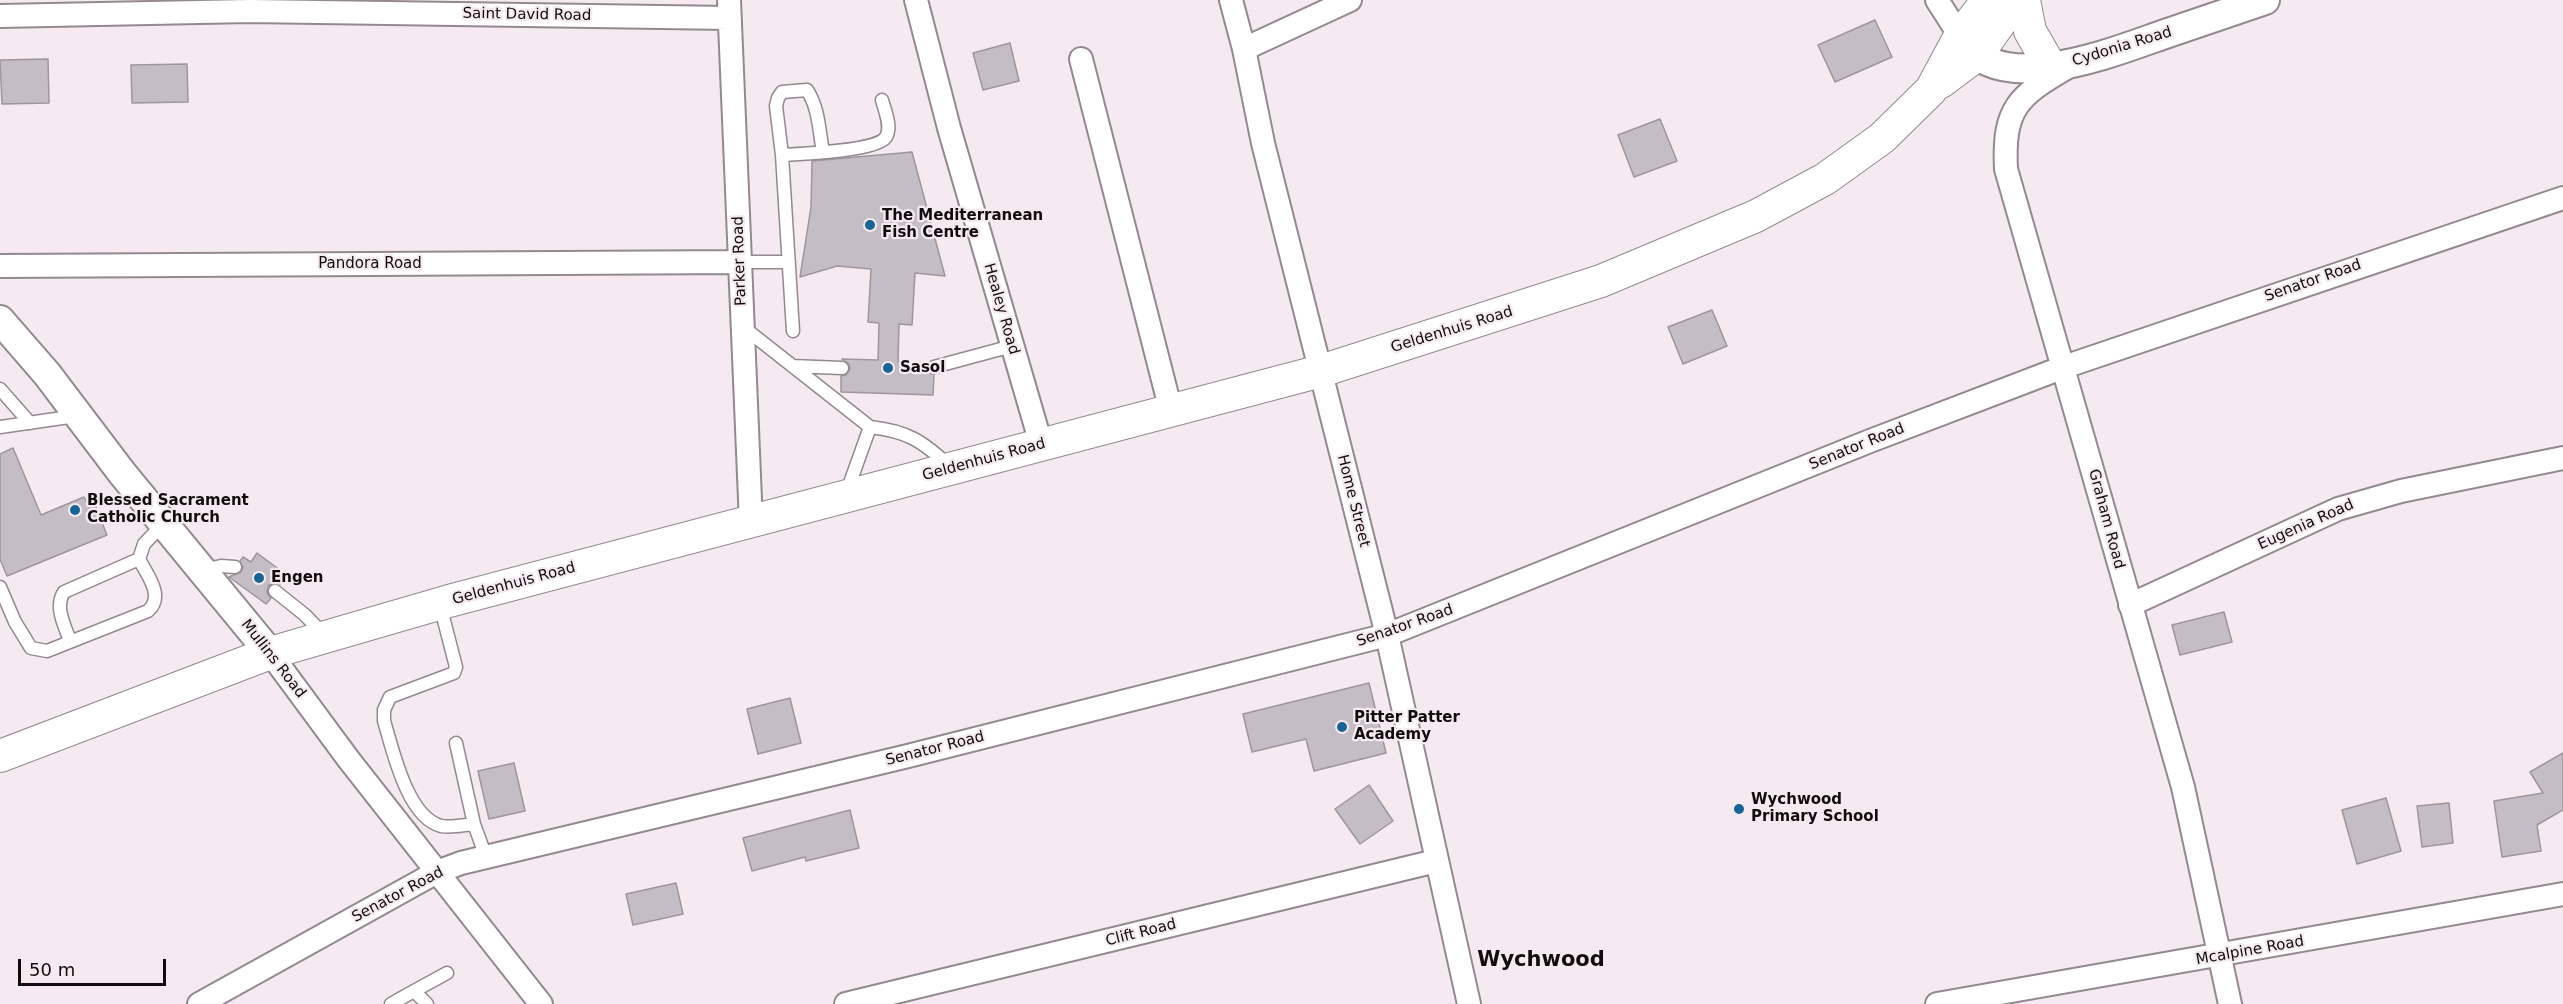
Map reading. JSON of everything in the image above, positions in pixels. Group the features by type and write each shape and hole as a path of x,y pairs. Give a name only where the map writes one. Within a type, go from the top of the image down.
{"main road":[{"name":"Geldenhuis Road","path":"1969,46 1988,0"},
{"name":"Geldenhuis Road","path":"0,756 270,653 440,604 1320,371 1591,285 1756,216 1825,179 1882,138 2016,0"},
{"path":"2024,0 2030,31 2062,65"}],"street":[{"name":"Healey Road","path":"916,0 949,128 1041,444"},
{"name":"Home Street","path":"1231,0 1244,49 1263,143 1387,635 1469,1004"},
{"path":"1244,49 1350,0"},
{"path":"1937,0 1969,46"},
{"name":"Cydonia Road","path":"1969,46 1988,60 2014,67 2062,65 2265,0"},
{"name":"Saint David Road","path":"0,16 251,5 729,9"},
{"name":"Parker Road","path":"729,9 751,523"},
{"path":"1081,59 1171,411"},
{"name":"Graham Road","path":"2062,65 2019,102 2009,120 2005,139 2007,169 2183,787 2230,1004"},
{"name":"Senator Road","path":"200,1004 436,872 486,856 908,756 1387,635 1870,441 2064,367 2563,198"},
{"name":"Pandora Road","path":"0,266 741,262"},
{"name":"Mullins Road","path":"0,320 47,374 164,524 270,653 436,872 541,1004"},
{"name":"Eugenia Road","path":"2130,606 2338,509 2401,491 2563,458"},
{"name":"Clift Road","path":"846,1004 1436,861"},
{"name":"Mcalpine Road","path":"1937,1004 2221,956 2563,894"}],"lane":[{"path":"793,331 782,155 776,106 782,92 807,90 816,107 822,152"},
{"path":"782,155 878,144 886,137 888,125 882,100"},
{"path":"741,262 789,262"},
{"path":"743,327 870,427 892,430 910,436 930,447 953,469"},
{"path":"934,367 1012,346"},
{"path":"792,366 842,368"},
{"path":"0,389 30,423"},
{"path":"0,427 78,416"},
{"path":"845,498 870,427"},
{"path":"0,586 15,622 31,648 46,651 70,642 148,611 155,605 157,597 139,559 144,544 164,524"},
{"path":"70,642 59,607 60,598 64,592 139,559"},
{"path":"202,570 221,566 235,567"},
{"path":"275,591 305,615 326,637"},
{"path":"440,604 456,667 454,673 395,693 388,701 384,721 410,796 428,819 439,825 451,827 474,824"},
{"path":"456,743 474,824 486,856"},
{"path":"391,1004 447,973"},
{"path":"414,991 427,1004"}],"building":[{"path":"1875,20 1892,57 1835,82 1818,45"},
{"path":"1010,43 1019,81 983,90 973,53"},
{"path":"48,59 49,103 2,104 0,60"},
{"path":"187,64 188,102 132,103 131,65"},
{"path":"1660,119 1677,161 1634,177 1618,135"},
{"name":"The Mediterranean Fish Centre","path":"912,152 945,276 915,273 912,325 899,324 898,362 927,363 926,370 934,375 933,395 841,392 841,376 846,375 850,369 849,364 842,359 878,360 879,323 868,322 871,269 837,266 800,277 811,207 812,161"},
{"path":"1712,310 1727,346 1683,364 1668,327"},
{"name":"Blessed Sacrament Catholic Church","path":"13,448 41,515 84,497 89,507 95,505 107,535 7,576 0,559 0,454"},
{"path":"257,553 280,570 273,579 280,584 273,583 268,586 267,593 271,598 266,604 229,577 241,572 243,567 240,561 243,557 251,562"},
{"path":"2224,612 2232,642 2180,655 2172,625"},
{"name":"Pitter Patter Academy","path":"1369,683 1386,753 1314,771 1306,739 1252,752 1243,714"},
{"path":"790,698 801,743 758,754 747,709"},
{"path":"2563,753 2563,810 2537,825 2541,851 2502,857 2494,801 2543,793 2530,772"},
{"path":"514,763 525,811 489,819 478,771"},
{"path":"1369,785 1393,821 1360,844 1335,809"},
{"path":"2386,798 2401,851 2357,864 2342,810"},
{"path":"2449,803 2453,843 2422,847 2417,806"},
{"path":"850,810 859,848 806,861 805,857 752,871 743,838"},
{"path":"676,883 683,914 633,925 626,894"}],"place":[{"name":"The Mediterranean Fish Centre","path":"870,225"},
{"name":"Sasol","path":"888,368"},
{"name":"Blessed Sacrament Catholic Church","path":"75,510"},
{"name":"Engen","path":"259,578"},
{"name":"Pitter Patter Academy","path":"1342,727"},
{"name":"Wychwood Primary School","path":"1739,809"}],"district":[{"name":"Wychwood","path":"1541,961"}]}
